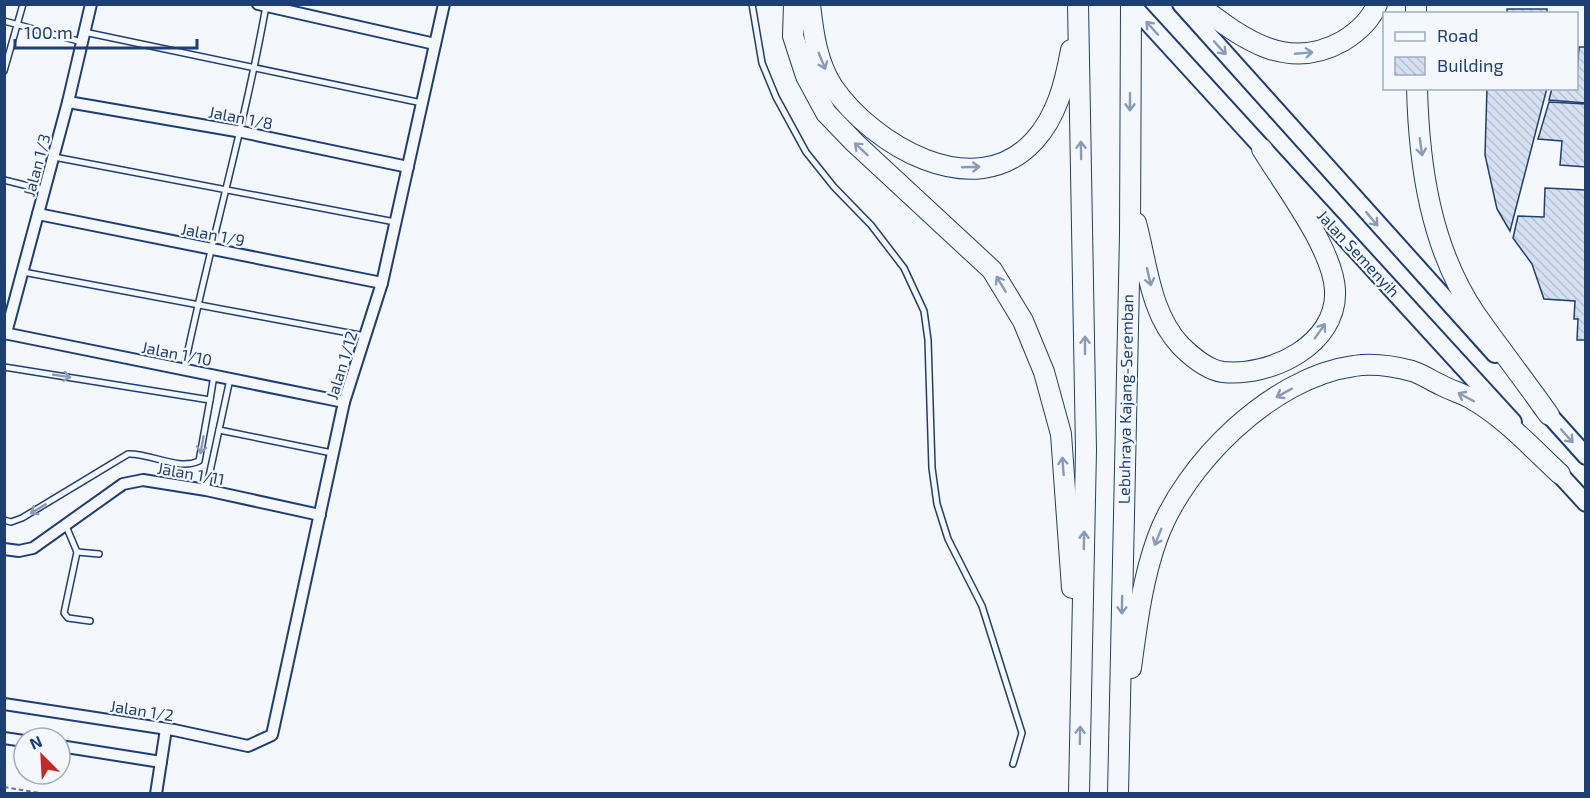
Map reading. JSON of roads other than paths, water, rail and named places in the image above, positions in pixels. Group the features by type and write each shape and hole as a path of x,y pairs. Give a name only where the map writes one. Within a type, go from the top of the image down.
{"highway":[{"path":"794,4 793,36 806,76 826,113 855,143 992,270 1023,321 1044,372 1061,434 1080,692"},
{"path":"810,4 814,41 832,86 871,130 910,155 952,168 989,166 1013,157 1034,142 1056,109 1066,76 1078,7"},
{"name":"Lebuhraya Kajang-Seremban","path":"1118,794 1130,200 1131,4"},
{"path":"1197,4 1243,39 1272,50 1299,54 1328,49 1355,34 1377,4"},
{"path":"1078,7 1086,450 1079,794"},
{"path":"1418,90 1419,134 1426,184 1437,231 1454,275 1476,314 1549,415"},
{"path":"1130,200 1152,290 1161,314 1179,344 1198,361 1221,372 1262,369 1281,363 1306,349 1322,330 1333,309 1335,290 1330,266 1314,231 1262,149"},
{"path":"1119,750 1143,587 1158,537 1181,491 1208,453 1238,425 1278,396 1326,374 1353,366 1379,365 1415,372 1471,398 1506,424 1560,474"}],"main road":[{"name":"Jalan Semenyih","path":"1131,4 1586,502"},
{"name":"Jalan Semenyih","path":"1181,4 1586,456"}],"street":[{"name":"Jalan 1/3","path":"5,333 69,102 91,4"},
{"name":"Jalan 1/12","path":"272,735 335,454 344,402 382,283 444,4"},
{"path":"261,5 435,44"},
{"name":"Jalan 1/8","path":"69,102 242,132 408,167"},
{"name":"Jalan 1/9","path":"38,214 382,283"},
{"name":"Jalan 1/10","path":"5,333 344,402"},
{"name":"Jalan 1/11","path":"4,549 19,551 33,548 123,484 143,480 207,490 320,515"},
{"name":"Jalan 1/2","path":"4,704 166,729 248,746 272,735"},
{"path":"156,794 166,729"},
{"path":"72,748 161,762"}],"lane":[{"path":"4,71 23,4"},
{"path":"752,4 762,63 776,97 806,152 834,187 871,225 897,259 924,311 928,340 932,468 937,504 948,539 982,606 1022,733 1013,764"},
{"path":"184,369 210,248 242,132 255,68 261,5"},
{"path":"4,21 255,68 422,103"},
{"path":"54,157 395,222"},
{"path":"4,180 45,190"},
{"path":"23,272 365,336"},
{"path":"4,367 210,400"},
{"path":"4,520 11,522 22,518 128,454 139,454 189,465 199,461 214,375"},
{"path":"207,490 230,379"},
{"path":"219,430 335,454"},
{"path":"66,526 78,552 64,613 68,618 90,621"},
{"path":"78,552 99,554"}]}
